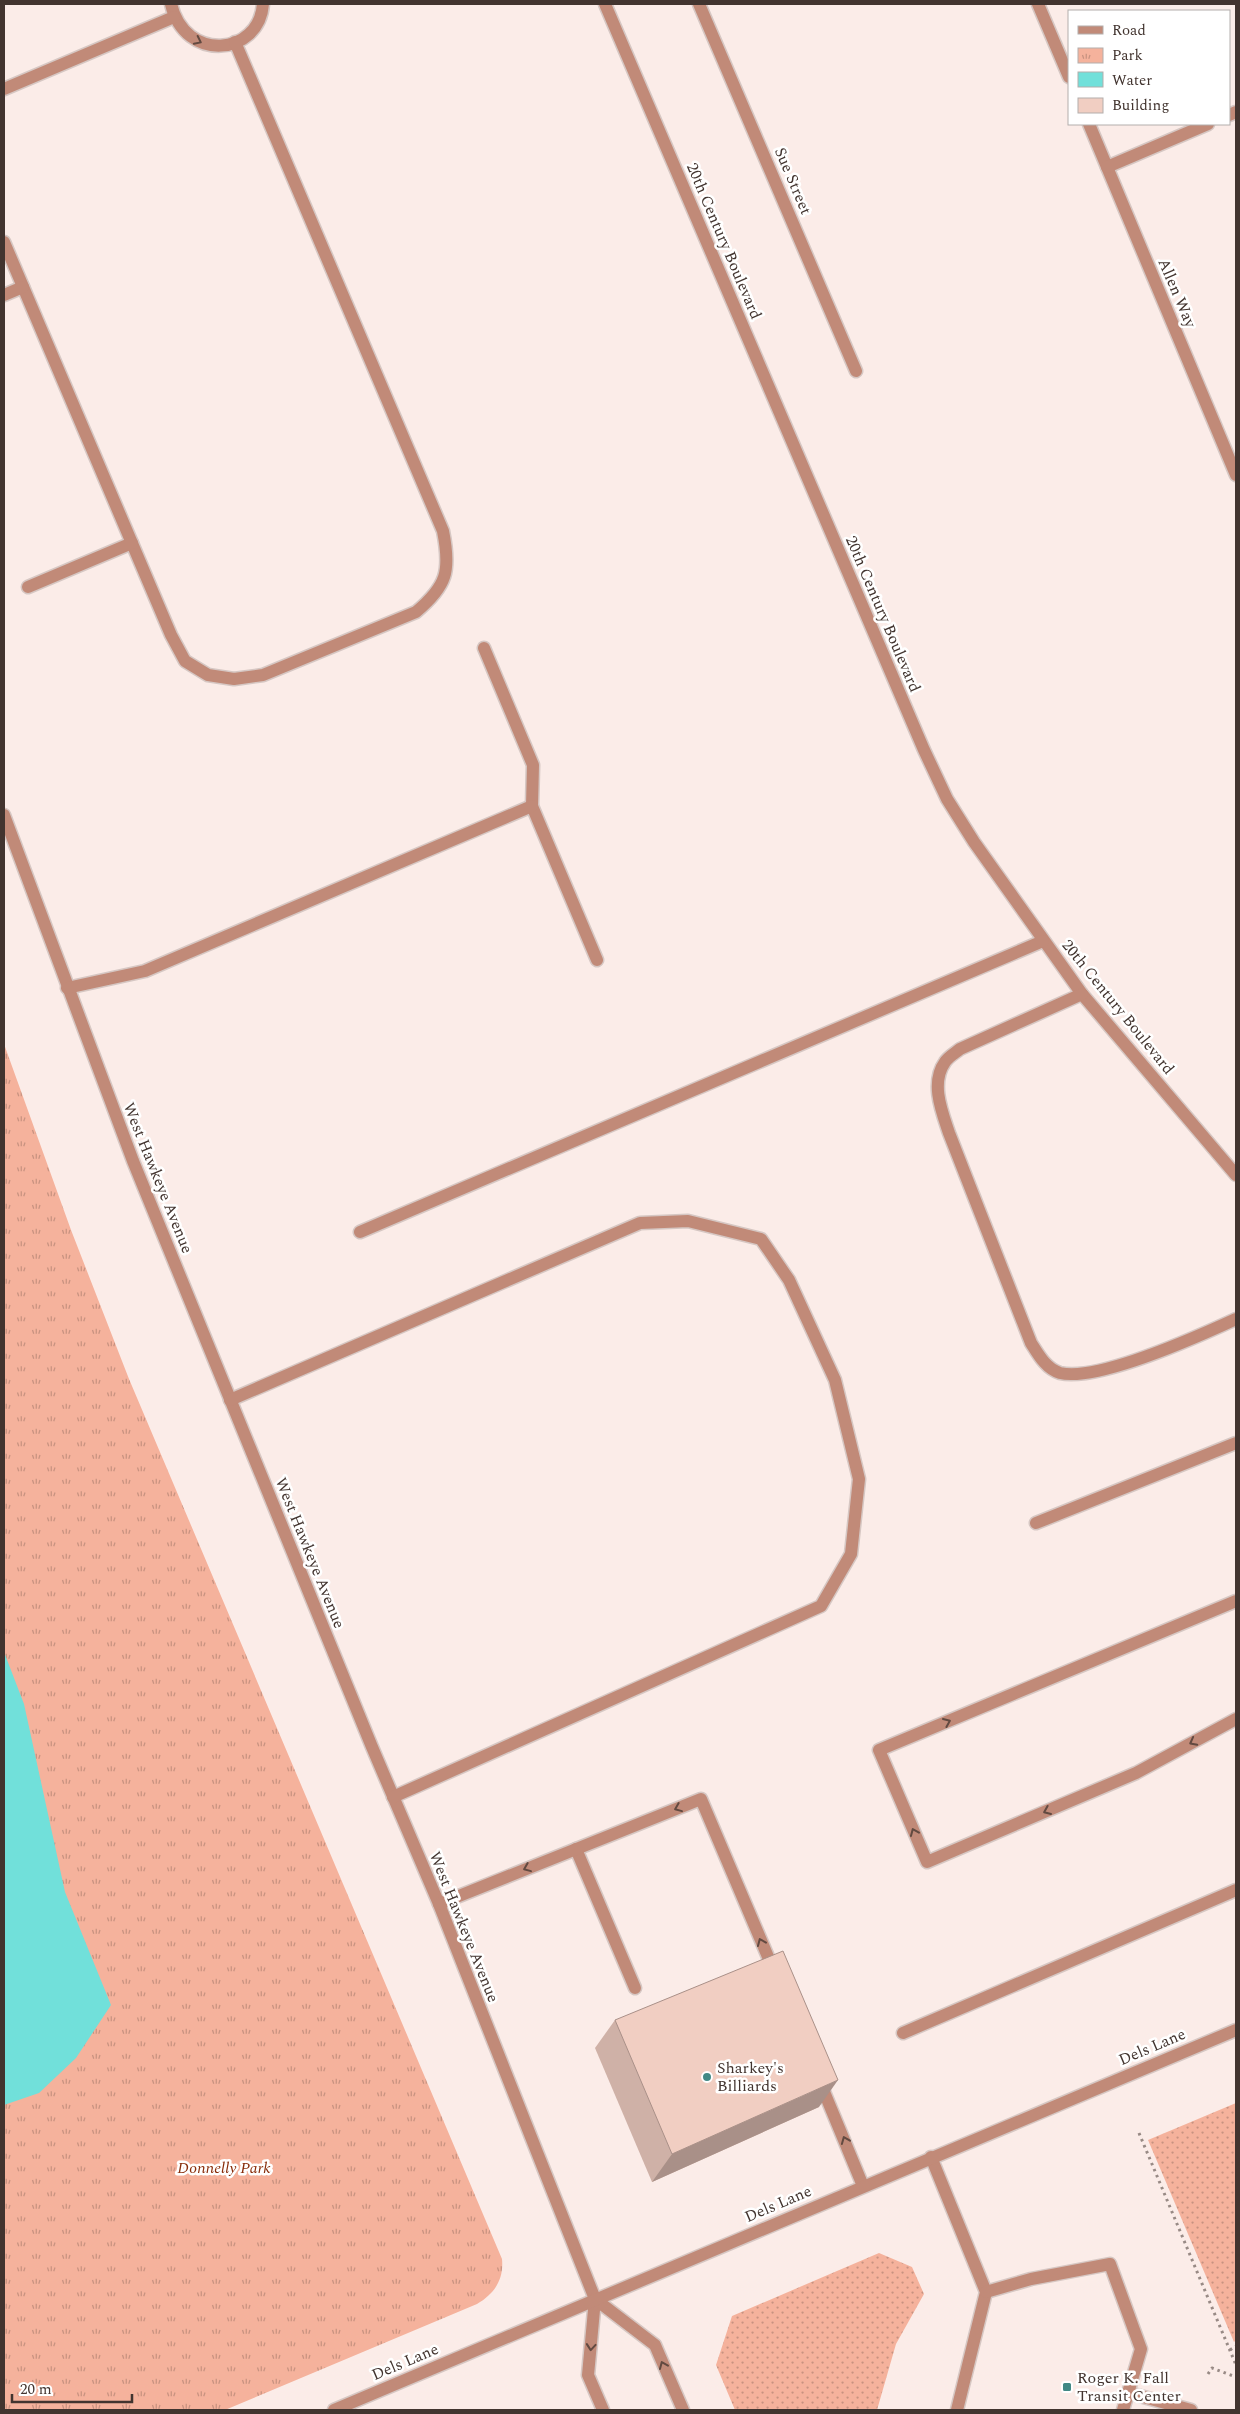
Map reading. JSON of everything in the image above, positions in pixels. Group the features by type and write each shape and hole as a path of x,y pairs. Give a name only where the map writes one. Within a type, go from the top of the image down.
{"street":[{"path":"171,4 174,17 182,29 193,39 206,45 221,46 235,42 247,35 257,24 265,6"},
{"name":"20th Century Boulevard","path":"605,4 924,750 947,799 974,842 1082,994 1236,1175"},
{"name":"Sue Street","path":"699,4 856,371"},
{"path":"1038,4 1068,75"},
{"path":"4,88 174,17"},
{"path":"4,242 171,635 185,661 208,675 234,680 263,675 416,612 434,596 444,576 447,553 443,531 235,42"},
{"name":"Allen Way","path":"1088,125 1236,475"},
{"path":"1107,167 1206,125"},
{"path":"4,295 23,287"},
{"path":"28,587 132,543"},
{"path":"484,648 533,765 532,806 597,960"},
{"path":"67,988 145,971 532,806"},
{"name":"West Hawkeye Avenue","path":"4,815 132,1161 393,1797 439,1904 596,2299 588,2375 603,2410"},
{"path":"360,1232 1043,940"},
{"path":"1082,994 960,1049 944,1062 937,1082 940,1105 949,1134 1031,1343 1043,1361 1058,1373 1082,1375 1161,1350 1236,1320"},
{"path":"230,1400 640,1223 688,1221 761,1240 789,1280 836,1380 859,1479 851,1554 820,1606 393,1797"},
{"path":"1036,1523 1236,1442"},
{"path":"1236,1601 879,1750 927,1862 1136,1774 1236,1719"},
{"path":"439,1904 701,1799 778,1982"},
{"path":"576,1848 635,1988"},
{"path":"903,2033 1236,1890"},
{"name":"Dels Lane","path":"334,2410 1236,2030"},
{"path":"817,2074 864,2186"},
{"path":"931,2157 986,2292 957,2410"},
{"path":"986,2292 1031,2279 1110,2264 1141,2349 1123,2410"},
{"path":"596,2299 655,2345 683,2410"},
{"path":"1129,2393 1191,2410"}],"path":[{"path":"1139,2134 1236,2365"},
{"path":"1230,2350 1236,2346"},
{"path":"1208,2374 1212,2368 1236,2377"}],"green space":[{"name":"Donnelly Park","path":"4,1044 71,1230 129,1379 502,2259 501,2273 497,2286 477,2304 225,2410 4,2410"},
{"path":"1236,2103 1236,2340 1234,2342 1148,2140"},
{"path":"879,2253 912,2267 924,2294 896,2344 877,2410 735,2410 716,2365 732,2316"}],"water":[{"path":"4,1652 24,1704 65,1892 111,2005 76,2058 39,2093 4,2105"}],"building":[{"name":"Sharkey's Billiards","path":"783,1951 838,2080 672,2154 615,2020"}],"place":[{"name":"Sharkey's Billiards","path":"707,2077"},
{"name":"Roger K. Fall Transit Center","path":"1067,2387"}]}
